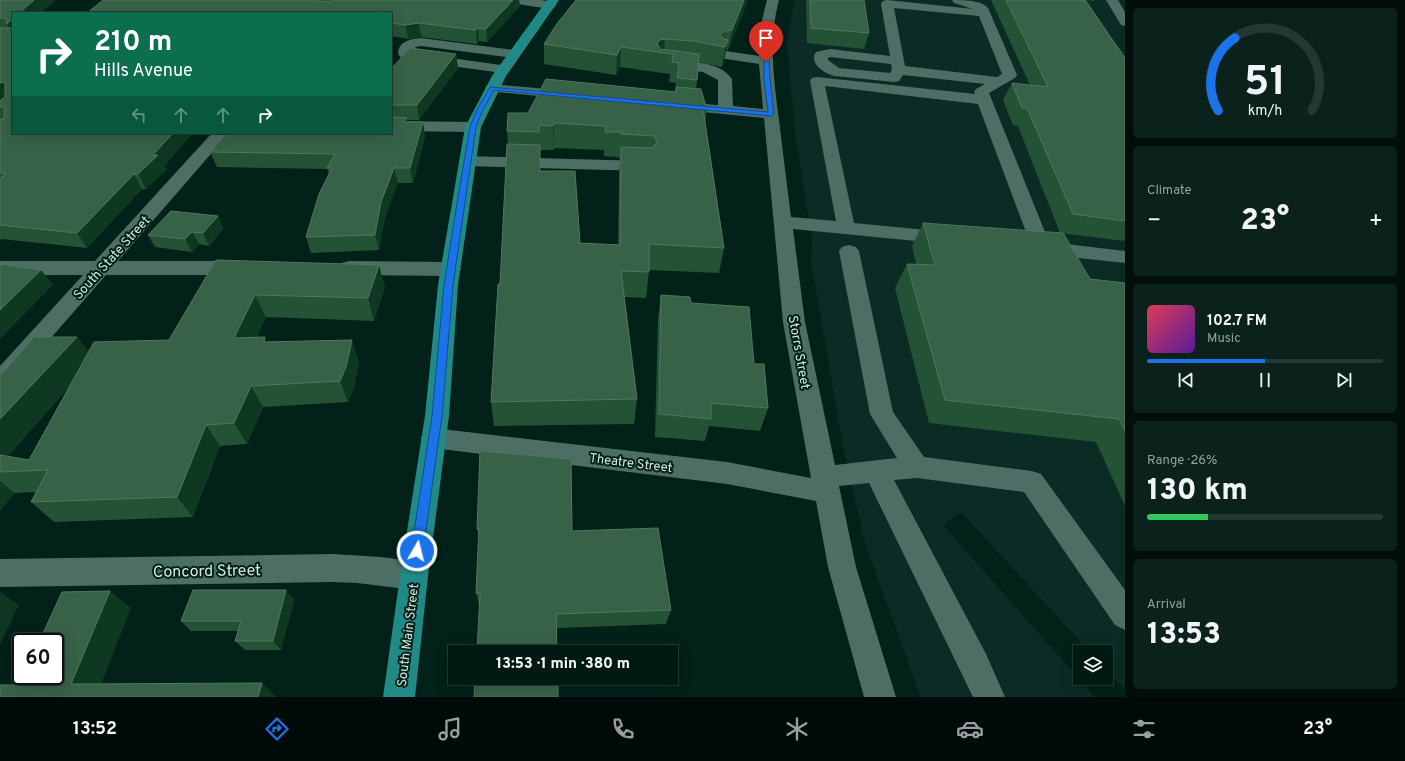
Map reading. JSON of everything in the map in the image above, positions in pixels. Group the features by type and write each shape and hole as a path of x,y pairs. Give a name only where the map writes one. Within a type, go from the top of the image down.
{"main road":[{"name":"South Main Street","path":"400,697 414,576 433,438 451,269 473,127 479,112 508,62 551,2"}],"street":[{"path":"517,0 551,2"},
{"name":"Storrs Street","path":"773,0 769,14 765,47 767,79 794,322 842,567 880,697"},
{"path":"958,0 982,8 1010,75 981,92 1042,248"},
{"path":"1112,0 1125,22"},
{"path":"985,14 887,4 898,66 999,81"},
{"path":"421,42 508,62 412,57 405,54 405,49 412,43 421,42"},
{"path":"726,55 766,62"},
{"path":"663,64 710,70 721,75 725,79 725,110"},
{"path":"846,228 817,81 985,100"},
{"path":"492,88 584,97"},
{"path":"666,105 771,114"},
{"path":"392,126 473,127"},
{"name":"South State Street","path":"0,381 220,134"},
{"path":"468,161 644,166"},
{"path":"783,222 964,240"},
{"path":"1011,244 1125,257"},
{"path":"849,251 882,414 917,467"},
{"path":"0,268 258,268"},
{"path":"329,268 451,269"},
{"name":"Theatre Street","path":"433,438 826,484 876,471 917,467 1032,482 1125,615"},
{"path":"876,471 975,665 989,697"},
{"name":"Concord Street","path":"0,573 333,568 358,569 414,576"}],"shaded area":[{"path":"794,0 1125,0 1125,690 1113,677 1113,645 1084,645 961,512 943,525 1073,672 1073,685 1084,685 1095,697 921,697 865,543 843,446 811,261 812,240 795,132 787,44"}],"building":[{"path":"0,0 34,0 20,12 12,12 12,19 7,24 6,18 0,18"},
{"path":"103,0 513,0 486,29 478,28 476,30 419,23 406,25 392,23 392,12 88,12"},
{"path":"576,0 744,0 732,30 724,31 721,35 723,39 728,40 725,47 693,41 665,39 660,40 657,43 660,49 699,54 697,80 677,78 679,63 672,62 673,54 621,47 617,55 544,44 556,25"},
{"path":"810,0 864,0 869,33 811,28"},
{"path":"1006,0 1085,0 1125,58 1125,221 1073,214 1027,108 1022,108 1012,83 1048,87"},
{"path":"0,28 12,28 12,134 172,134 153,155 158,155 138,174 134,174 77,233 0,225 0,179 6,173 0,173 0,119 4,119 5,107 0,107 0,101 5,97 5,82 0,83"},
{"path":"410,48 456,54 417,105 392,105 392,68"},
{"path":"546,79 676,92 676,87 701,89 707,110 703,109 724,248 649,244 649,272 621,271 637,399 491,402 498,284 500,284 507,144 540,145 540,171 575,171 580,243 620,245 621,147 648,148 654,147 657,142 654,136 621,134 621,132 605,132 606,126 554,123 553,126 539,125 539,132 507,131 508,113 528,113"},
{"path":"392,117 407,118 404,122 423,122 410,168 394,168 381,202 375,235 306,237 319,194 332,168 327,168 335,154 210,152 226,134 392,134"},
{"path":"171,211 218,216 203,233 192,232 185,239 148,235"},
{"path":"923,223 1063,233 1090,279 1125,283 1125,431 1119,419 945,400 907,264 935,265"},
{"path":"216,260 379,265 368,298 255,295 234,338 265,337 264,342 352,340 346,367 340,381 251,386 234,423 206,425 177,497 31,502 48,470 0,472 0,455 29,460 94,342 169,340"},
{"path":"0,264 41,270 0,310"},
{"path":"661,295 690,297 691,303 749,307 754,364 764,364 768,408 711,403 711,419 659,414"},
{"path":"34,337 77,337 0,419 0,376"},
{"path":"480,451 571,459 572,531 658,528 671,610 556,614 557,645 477,645 480,593 476,593 479,528 477,529"},
{"path":"193,590 286,590 273,641 235,641 241,621 181,621"},
{"path":"110,591 71,684 262,683 258,697 0,697 0,685 64,685 64,633 43,633 62,592"},
{"path":"475,685 558,685 558,697 474,697"}],"route":[{"path":"417,551 437,416 448,285 462,191 473,127 492,88 771,114 766,62"}]}
